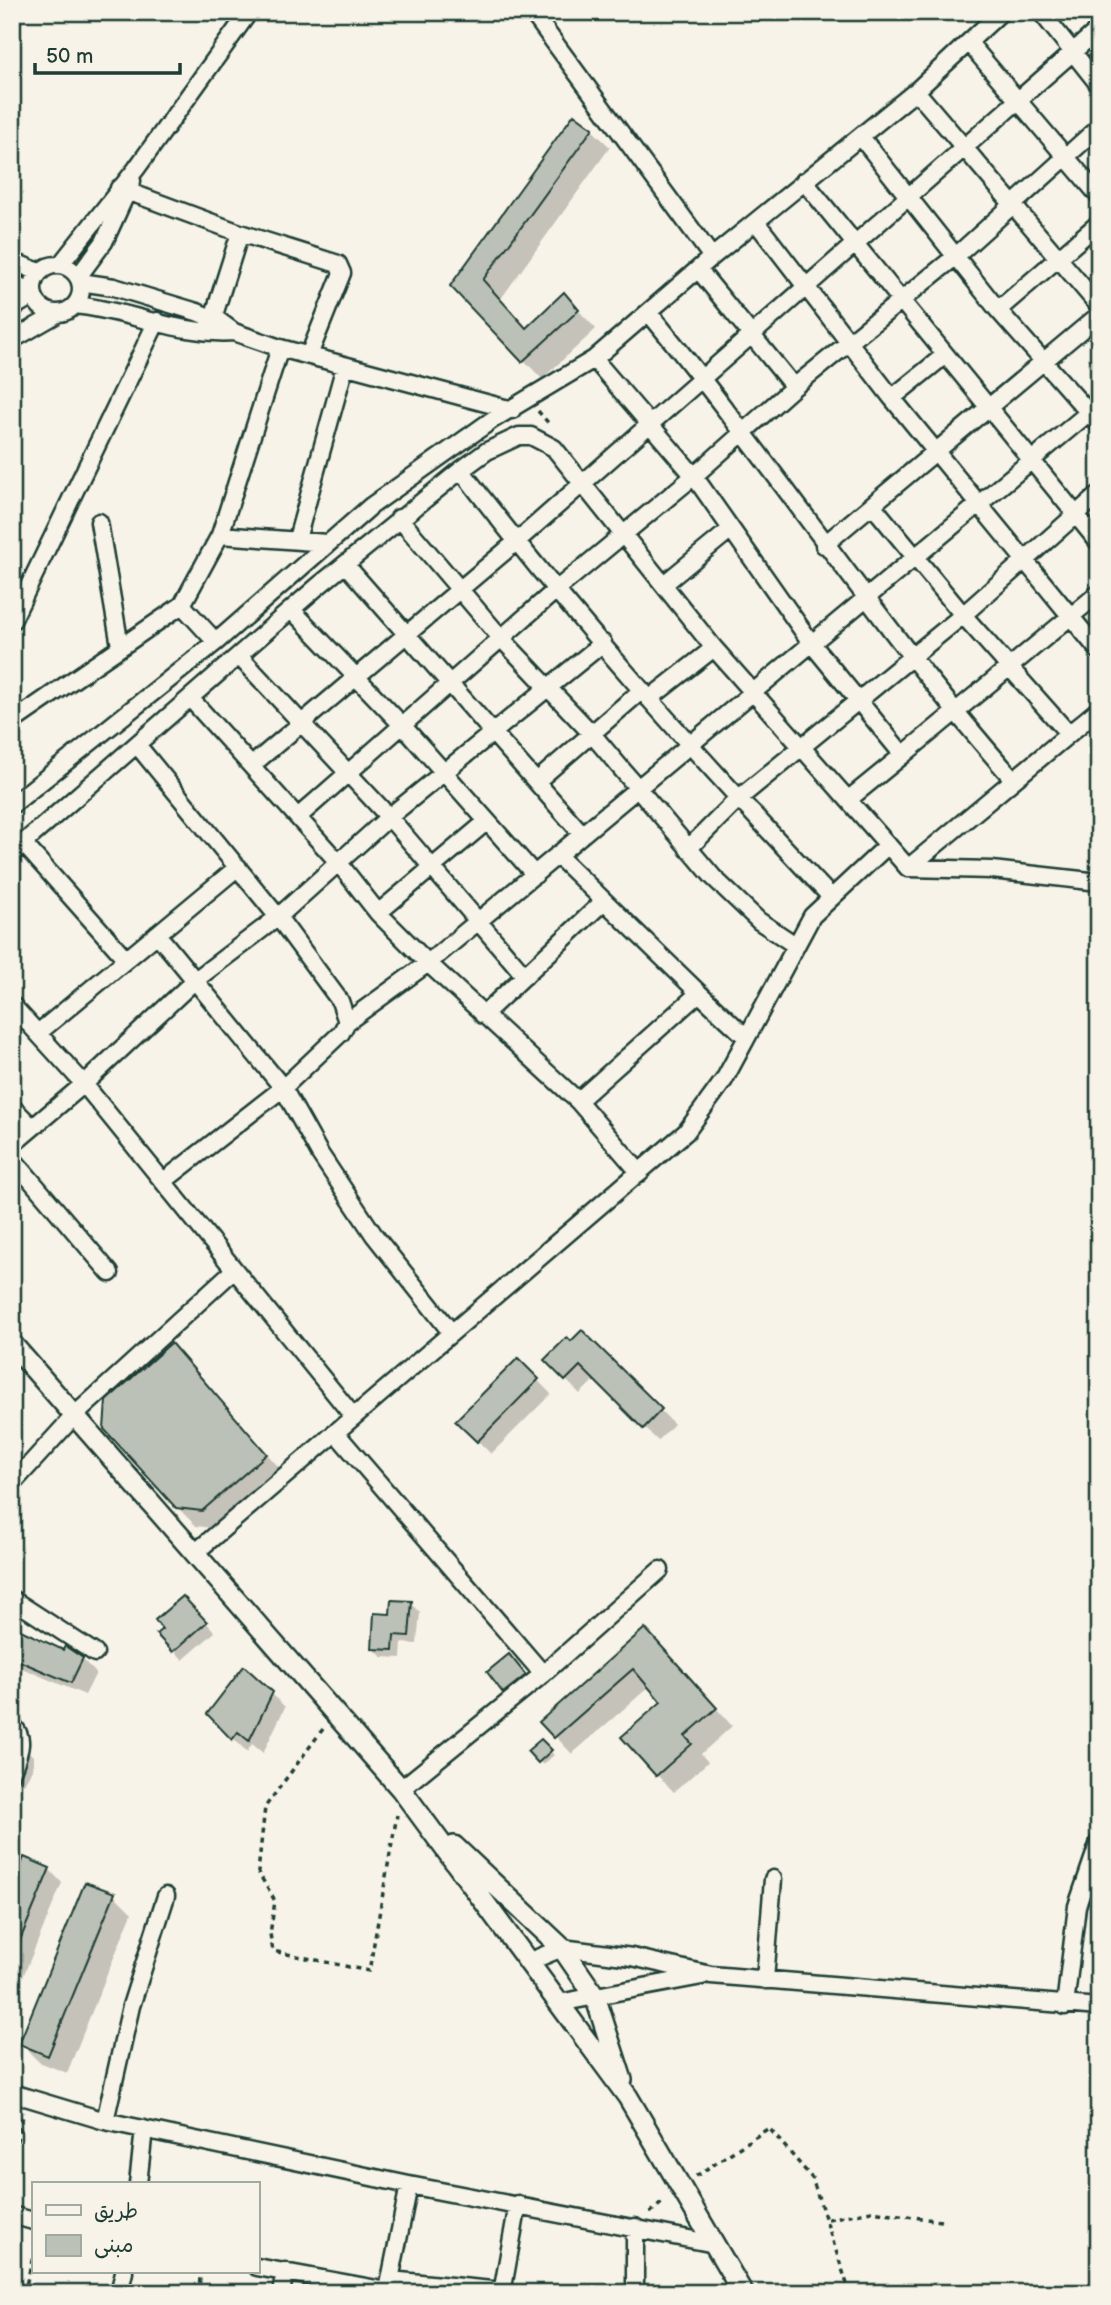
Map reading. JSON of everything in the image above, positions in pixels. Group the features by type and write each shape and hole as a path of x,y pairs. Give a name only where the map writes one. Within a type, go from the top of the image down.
{"street":[{"path":"75,305 80,290 79,279 104,242 124,190 136,169 249,12"},
{"path":"532,12 712,257"},
{"path":"13,804 216,642 327,543 436,458 594,359 712,257 916,91 1001,12"},
{"path":"1041,12 1099,85"},
{"path":"252,765 458,588 516,542 581,482 911,197 1099,29"},
{"path":"969,43 1099,196"},
{"path":"916,91 1011,206 1099,306"},
{"path":"298,817 556,590 694,476 794,387 956,256 1099,127"},
{"path":"164,1181 283,1088 341,1033 347,1022 428,963 692,746 753,690 812,644 1031,459 1096,414 1042,362 861,137"},
{"path":"804,181 1099,543"},
{"path":"124,190 240,233 333,260 342,268 309,355"},
{"path":"60,265 124,190"},
{"path":"756,222 892,398 979,503 1024,563 1099,651"},
{"path":"998,310 1099,223"},
{"path":"213,318 240,233"},
{"path":"12,261 39,272"},
{"path":"12,308 33,293 39,272 48,266 60,265 79,279 213,318 234,332 280,348 512,410"},
{"path":"698,269 794,387"},
{"path":"12,284 33,293 39,305 59,313"},
{"path":"12,340 75,305 110,308 203,332 234,332"},
{"path":"649,313 744,432 824,545 910,659 1013,779"},
{"path":"824,545 1099,315"},
{"path":"12,621 157,321"},
{"path":"12,722 182,605 220,535 280,348"},
{"path":"892,398 945,355"},
{"path":"594,359 694,476 812,644 857,703 903,755"},
{"path":"297,538 345,366"},
{"path":"126,960 18,848 399,518 461,470 505,441 519,436 531,436 554,448 714,648 908,868 992,870 1099,883"},
{"path":"461,470 516,542 646,695 738,799 831,897"},
{"path":"688,849 738,799 963,615 1099,494"},
{"path":"873,506 916,554 963,615 1068,733"},
{"path":"399,518 501,638 592,734 688,849 759,922 795,945"},
{"path":"100,523 120,646"},
{"path":"664,584 732,529"},
{"path":"220,535 297,538 327,543"},
{"path":"345,564 582,834"},
{"path":"849,799 1099,593"},
{"path":"182,605 216,642"},
{"path":"292,610 402,725 485,822 535,875"},
{"path":"12,1145 31,1126 84,1084 194,981 278,917 390,817 603,643"},
{"path":"537,781 592,734 714,648"},
{"path":"239,656 390,817 431,869 525,976"},
{"path":"190,698 338,862 378,913 483,1015 578,1101 640,1172"},
{"path":"908,868 1068,733 1097,714"},
{"path":"138,746 278,917 340,1001 347,1022"},
{"path":"378,913 485,822"},
{"path":"196,1552 686,1132 724,1080 812,916 888,845"},
{"path":"557,855 747,1037"},
{"path":"38,1033 238,867"},
{"path":"483,1015 604,901"},
{"path":"157,934 283,1088 320,1154 374,1235 451,1332"},
{"path":"578,1101 699,993"},
{"path":"12,1005 84,1084 353,1416"},
{"path":"12,1107 31,1126"},
{"path":"12,1158 110,1273"},
{"path":"12,1484 74,1416 233,1271"},
{"path":"12,1344 401,1789 628,2097 743,2293"},
{"path":"335,1432 543,1674"},
{"path":"401,1789 543,1674 660,1570"},
{"path":"12,1599 95,1653"},
{"path":"416,1811 562,1948 595,1996 628,2097"},
{"path":"1065,2006 1077,1906 1099,1842"},
{"path":"765,1980 773,1879"},
{"path":"105,2121 131,2006 166,1896"},
{"path":"528,1962 562,1948 632,1957 711,1975 1099,2007"},
{"path":"559,2003 711,1975"},
{"path":"20,2096 105,2121 409,2185 715,2244"},
{"path":"138,2182 144,2129"},
{"path":"389,2288 409,2185"},
{"path":"259,2267 389,2288 502,2292 518,2204"},
{"path":"12,2216 32,2221"},
{"path":"635,2227 635,2293"},
{"path":"281,2293 285,2271"},
{"path":"119,2293 124,2274"}],"lane":[{"path":"12,1719 22,1727 27,1741 12,1782"}],"path":[{"path":"334,1714 265,1808 258,1872 275,1901 270,1934 273,1951 369,1971 401,1789"},
{"path":"12,2161 20,2096"},
{"path":"635,2227 682,2185 769,2128 812,2178 828,2218 850,2293"},
{"path":"828,2218 872,2211 941,2221"},
{"path":"24,2293 32,2261"},
{"path":"198,2293 201,2274"}],"building":[{"path":"574,114 593,128 483,280 526,328 564,292 579,310 522,362 450,286"},
{"path":"582,1330 662,1409 643,1429 580,1366 565,1381 544,1360 567,1337 571,1341"},
{"path":"171,1343 267,1454 202,1511 176,1508 104,1429 106,1401"},
{"path":"518,1358 539,1379 477,1442 455,1421"},
{"path":"183,1596 207,1622 173,1652 156,1634 162,1629 155,1620"},
{"path":"391,1600 412,1601 409,1636 394,1635 393,1650 372,1649 374,1613 390,1614"},
{"path":"12,1626 63,1650 65,1646 83,1658 71,1683 12,1658"},
{"path":"645,1628 717,1708 685,1736 692,1744 656,1776 621,1737 661,1702 633,1669 554,1738 539,1722"},
{"path":"509,1654 526,1675 503,1693 487,1672"},
{"path":"244,1666 273,1692 249,1741 238,1732 232,1740 207,1714"},
{"path":"541,1739 552,1750 538,1763 527,1751"},
{"path":"24,1857 50,1868 13,1957 12,1886"},
{"path":"85,1882 115,1893 48,2056 19,2044"}]}
